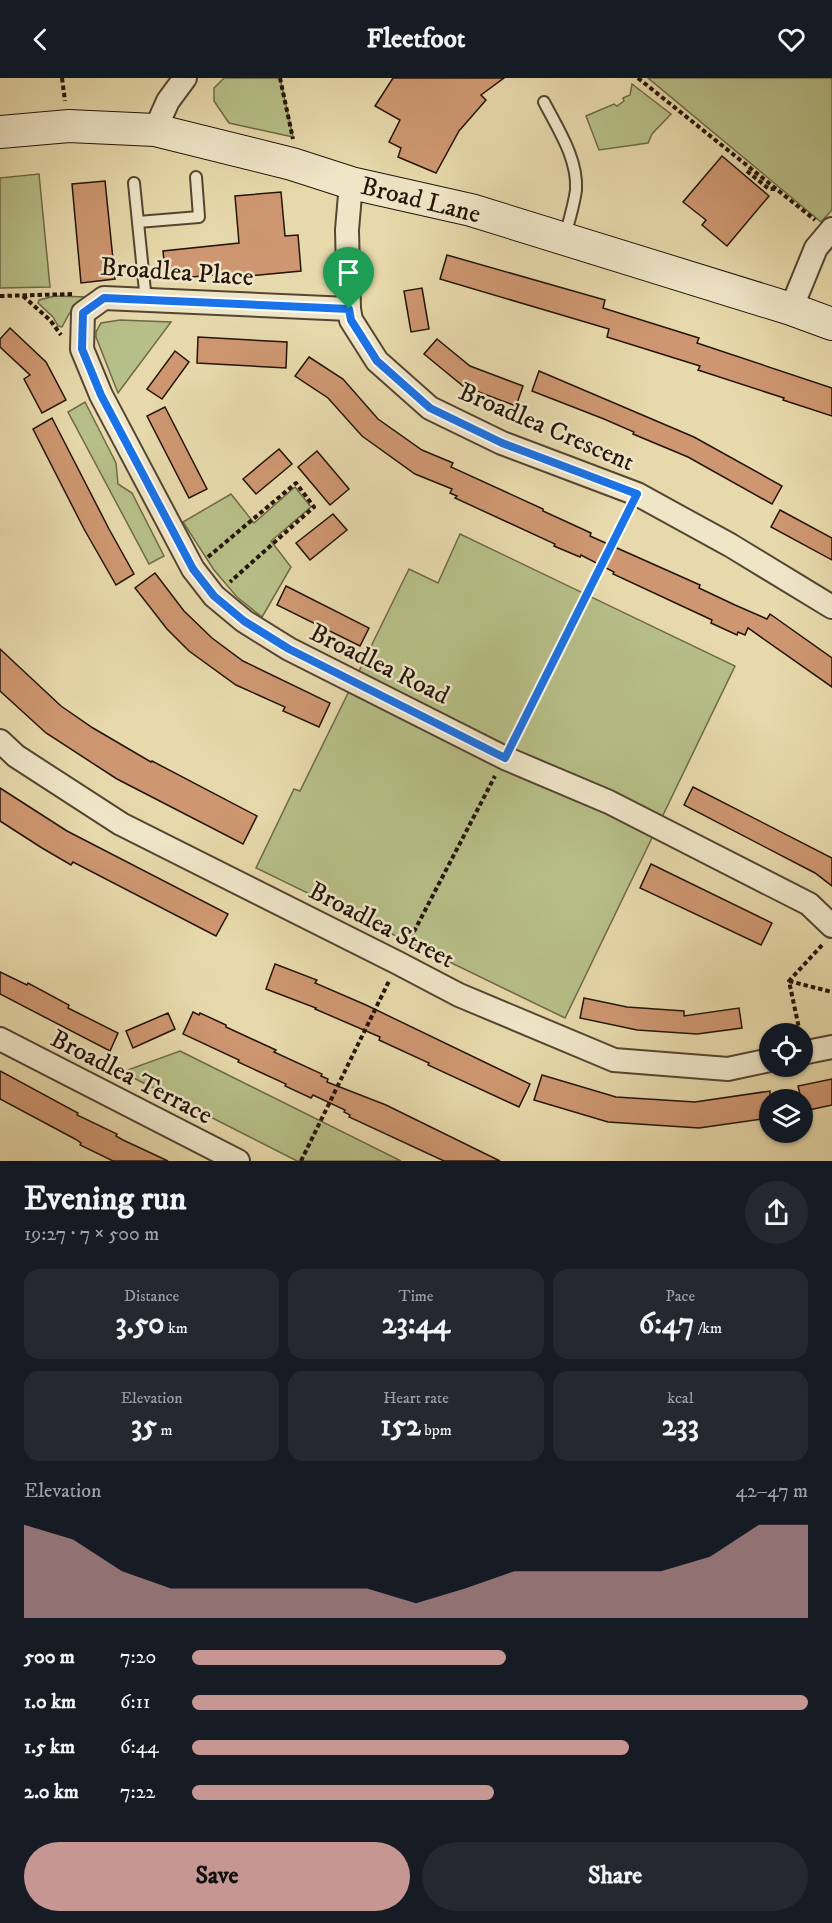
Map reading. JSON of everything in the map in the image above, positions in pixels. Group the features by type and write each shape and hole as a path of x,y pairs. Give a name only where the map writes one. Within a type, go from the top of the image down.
{"street":[{"path":"155,129 168,101 185,78"},
{"name":"Broad Lane","path":"0,132 69,126 155,129 292,164 351,183 471,210 791,309 832,324"},
{"name":"Broadlea Crescent","path":"351,183 347,230 351,320 377,361 430,408 502,443 637,494 730,545 832,608"},
{"path":"791,309 826,227"},
{"name":"Broadlea Place","path":"104,298 349,309"},
{"name":"Broadlea Road","path":"104,298 83,313 82,349 101,395 193,569 214,596 244,621 289,649 505,758 609,802 809,904 828,934"},
{"name":"Broadlea Street","path":"0,741 16,756 121,824 459,995 614,1060 728,1069 759,1062"},
{"name":"Broadlea Terrace","path":"0,1039 238,1161"},
{"path":"813,1051 832,1047"}],"lane":[{"path":"544,102 568,151 574,171 576,189 564,239"},
{"path":"138,222 199,217 196,177"},
{"path":"134,183 146,301"}],"path":[{"path":"280,78 293,137 292,164"},
{"path":"638,78 826,227"},
{"path":"747,171 769,189 778,189"},
{"name":"Broadlea Place","path":"0,296 86,294 104,298"},
{"path":"22,295 50,320 58,332 82,349"},
{"path":"193,569 296,483 314,507 214,596"},
{"path":"301,1161 398,963 505,758 637,494"},
{"path":"789,981 828,934"},
{"path":"789,981 832,992"},
{"path":"789,981 798,1023"}],"green space":[{"path":"224,78 280,78 293,137 229,123 214,101 214,88"},
{"path":"648,78 832,78 832,210 821,222"},
{"path":"632,84 671,114 652,134 648,143 599,150 586,116 614,104 617,106 624,101 623,98 630,95"},
{"path":"39,174 50,287 0,288 0,178"},
{"path":"55,296 85,297 69,314 62,327 58,326 53,317 38,303 39,300"},
{"path":"120,320 171,322 118,393 96,332 101,323"},
{"path":"85,402 116,463 118,484 132,493 164,556 149,564 68,412"},
{"path":"295,487 311,507 271,541 291,567 262,617 237,597 214,570 183,522 231,494 254,523"},
{"path":"460,534 735,666 565,1018 256,868 294,789 300,791 409,569 438,583"},
{"path":"180,1051 401,1161 297,1161 122,1072"}],"building":[{"path":"393,78 504,78 481,95 486,100 459,131 436,173 398,157 401,148 389,142 400,120 375,106"},
{"path":"722,156 769,196 727,246 702,225 706,220 683,202"},
{"path":"105,181 115,279 81,283 72,184"},
{"path":"281,192 285,236 298,235 301,271 229,278 228,274 166,279 163,251 239,243 235,196"},
{"path":"447,255 605,300 603,308 699,338 697,343 832,388 832,416 698,370 700,366 607,337 609,329 440,279"},
{"path":"422,288 429,329 411,332 404,291"},
{"path":"10,328 46,362 66,400 42,413 24,379 30,375 0,347 0,339"},
{"path":"198,337 287,342 286,368 197,363"},
{"path":"437,339 470,366 523,386 516,406 463,386 424,354"},
{"path":"175,351 189,362 162,399 147,389"},
{"path":"309,357 343,379 378,419 422,450 453,463 451,467 543,509 591,533 590,536 700,585 699,588 735,605 767,619 770,614 832,658 832,687 748,628 745,635 738,632 737,635 711,623 712,620 613,574 614,572 581,555 580,557 554,546 555,544 455,498 457,496 450,493 452,489 415,474 362,436 328,398 295,376"},
{"path":"539,371 694,437 782,486 772,504 688,457 604,419 532,391"},
{"path":"165,407 207,489 189,498 147,416"},
{"path":"52,418 134,574 116,585 84,529 33,429"},
{"path":"279,449 292,464 256,494 243,479"},
{"path":"317,451 349,489 330,505 298,467"},
{"path":"780,510 832,538 832,560 771,527"},
{"path":"333,514 347,530 310,560 296,543"},
{"path":"155,573 184,611 212,638 243,661 330,703 319,727 283,711 285,707 236,685 189,651 167,629 135,588"},
{"path":"286,586 369,628 360,646 277,605"},
{"path":"0,649 61,706 93,728 151,762 257,816 243,844 117,779 46,733 0,691"},
{"path":"693,787 832,858 832,886 815,873 684,805"},
{"path":"0,788 67,831 228,914 216,936 73,862 71,865 0,821"},
{"path":"651,864 772,923 761,945 640,888"},
{"path":"275,964 317,980 315,983 530,1084 519,1107 428,1065 429,1063 379,1040 380,1037 316,1008 266,989"},
{"path":"0,972 27,985 28,983 69,1005 68,1008 118,1033 110,1051 0,994"},
{"path":"584,998 627,1007 684,1011 684,1016 739,1008 742,1028 697,1034 637,1030 580,1018"},
{"path":"193,1012 226,1025 276,1050 274,1052 322,1074 321,1076 328,1079 327,1082 386,1105 500,1161 444,1161 349,1117 350,1115 344,1112 345,1110 313,1095 311,1098 285,1086 286,1084 238,1062 239,1060 183,1034"},
{"path":"168,1013 175,1029 133,1048 126,1031"},
{"path":"0,1071 78,1113 77,1115 117,1134 116,1136 123,1140 168,1161 113,1161 80,1145 81,1143 75,1139 0,1099"},
{"path":"542,1075 616,1097 695,1102 759,1093 759,1120 699,1128 608,1122 534,1100"},
{"path":"832,1079 832,1105 813,1109 813,1089 799,1089 798,1086"}],"route":[{"path":"104,298 349,309 351,320 377,361 430,408 502,443 637,494 505,758 289,649 244,621 214,596 193,569 159,507 101,395 82,349 83,313 104,298"}]}
